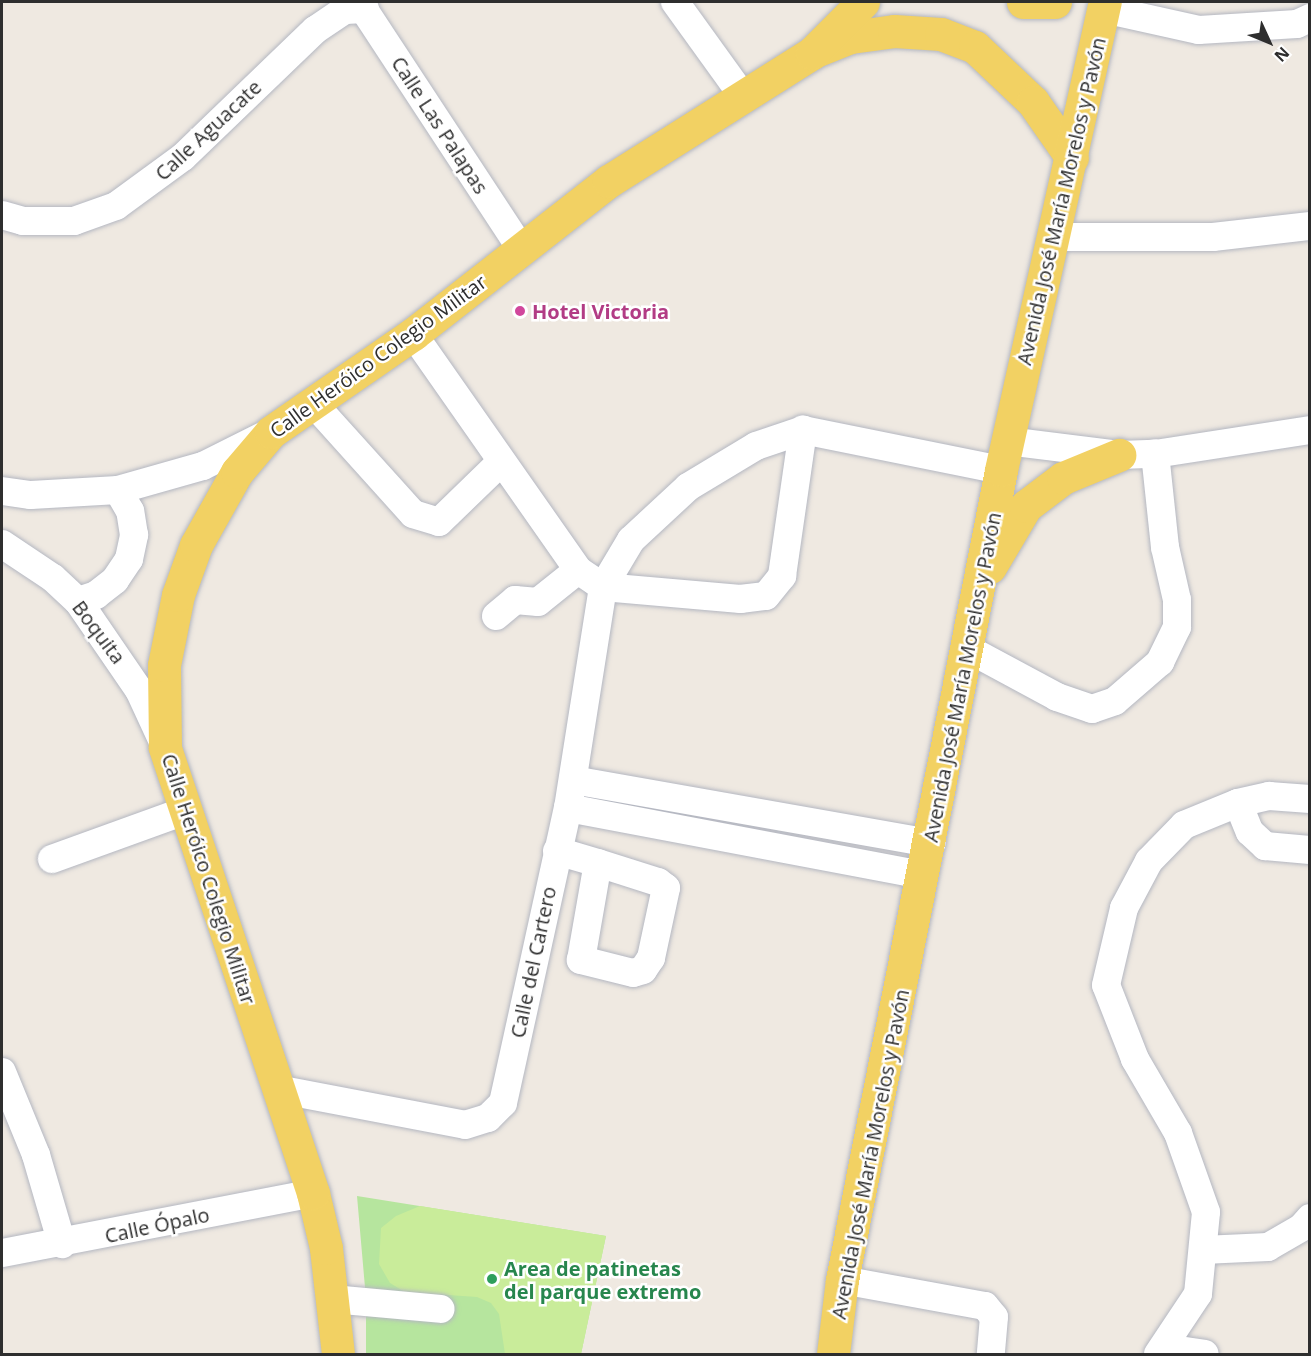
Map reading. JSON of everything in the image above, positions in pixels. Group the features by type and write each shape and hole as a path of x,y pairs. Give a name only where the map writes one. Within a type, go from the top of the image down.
{"main road":[{"name":"Calle Heróico Colegio Militar","path":"338,1354 326,1248 313,1193 165,747 165,665 178,595 196,545 237,472 271,432 413,334 609,181 742,95 812,53 862,2"},
{"path":"1023,2 1054,2"},
{"name":"Avenida José María Morelos y Pavón","path":"833,1354 842,1280 931,843 1004,455 1055,237 1105,5"},
{"path":"812,53 851,37 894,31 941,34 975,47 1033,102 1072,158"},
{"path":"978,586 1026,506 1063,478 1119,455"}],"street":[{"path":"675,2 742,95"},
{"name":"Calle Aguacate","path":"2,215 22,220 74,221 116,206 183,157 315,30 345,10 362,5"},
{"name":"Calle Las Palapas","path":"362,5 521,249"},
{"path":"1105,5 1199,30 1297,24 1310,18"},
{"path":"1055,237 1213,237 1310,226"},
{"path":"413,334 578,570 603,587 740,599 766,596 782,576 803,430"},
{"path":"313,403 412,514 439,522 501,462"},
{"path":"603,587 631,540 688,487 756,446 803,430 1004,455 1155,454 1310,430"},
{"path":"2,491 74,494 118,490 203,466 271,432"},
{"path":"968,648 1057,697 1092,709 1115,701 1160,662 1177,627 1177,600 1166,547 1155,454"},
{"path":"78,601 96,595 115,580 129,559 134,535 130,511 118,490"},
{"name":"Boquita","path":"2,543 53,578 78,601 140,690 165,747"},
{"path":"496,616 515,600 538,602 578,570"},
{"name":"Calle del Cartero","path":"277,1089 465,1125 488,1118 503,1103 568,808 603,587"},
{"path":"573,780 931,843"},
{"path":"1206,1354 1161,1351 1198,1294 1206,1212 1178,1133 1135,1059 1106,985 1124,908 1149,861 1184,825 1238,803 1269,796 1310,800"},
{"path":"1238,803 1250,832 1265,846 1281,850 1310,850"},
{"path":"568,808 924,875"},
{"path":"52,859 187,810"},
{"path":"535,951 633,973 643,970 651,958 666,888 658,882 557,851"},
{"path":"581,960 598,863"},
{"path":"2,1072 36,1155 62,1244"},
{"name":"Calle Ópalo","path":"2,1253 62,1244 313,1193"},
{"path":"1203,1250 1268,1247 1299,1227"},
{"path":"842,1280 985,1306 994,1317 991,1354"},
{"path":"332,1299 441,1309"}],"green space":[{"name":"Area de patinetas del parque extremo","path":"357,1196 606,1236 581,1354 366,1354 366,1299"},
{"name":"Area de patinetas del parque extremo","path":"420,1206 606,1236 581,1354 505,1354 499,1314 491,1303 477,1297 405,1292 390,1283 379,1264 381,1228 396,1216"}],"place":[{"name":"Hotel Victoria","path":"520,311"},
{"name":"Area de patinetas del parque extremo","path":"492,1279"}]}
